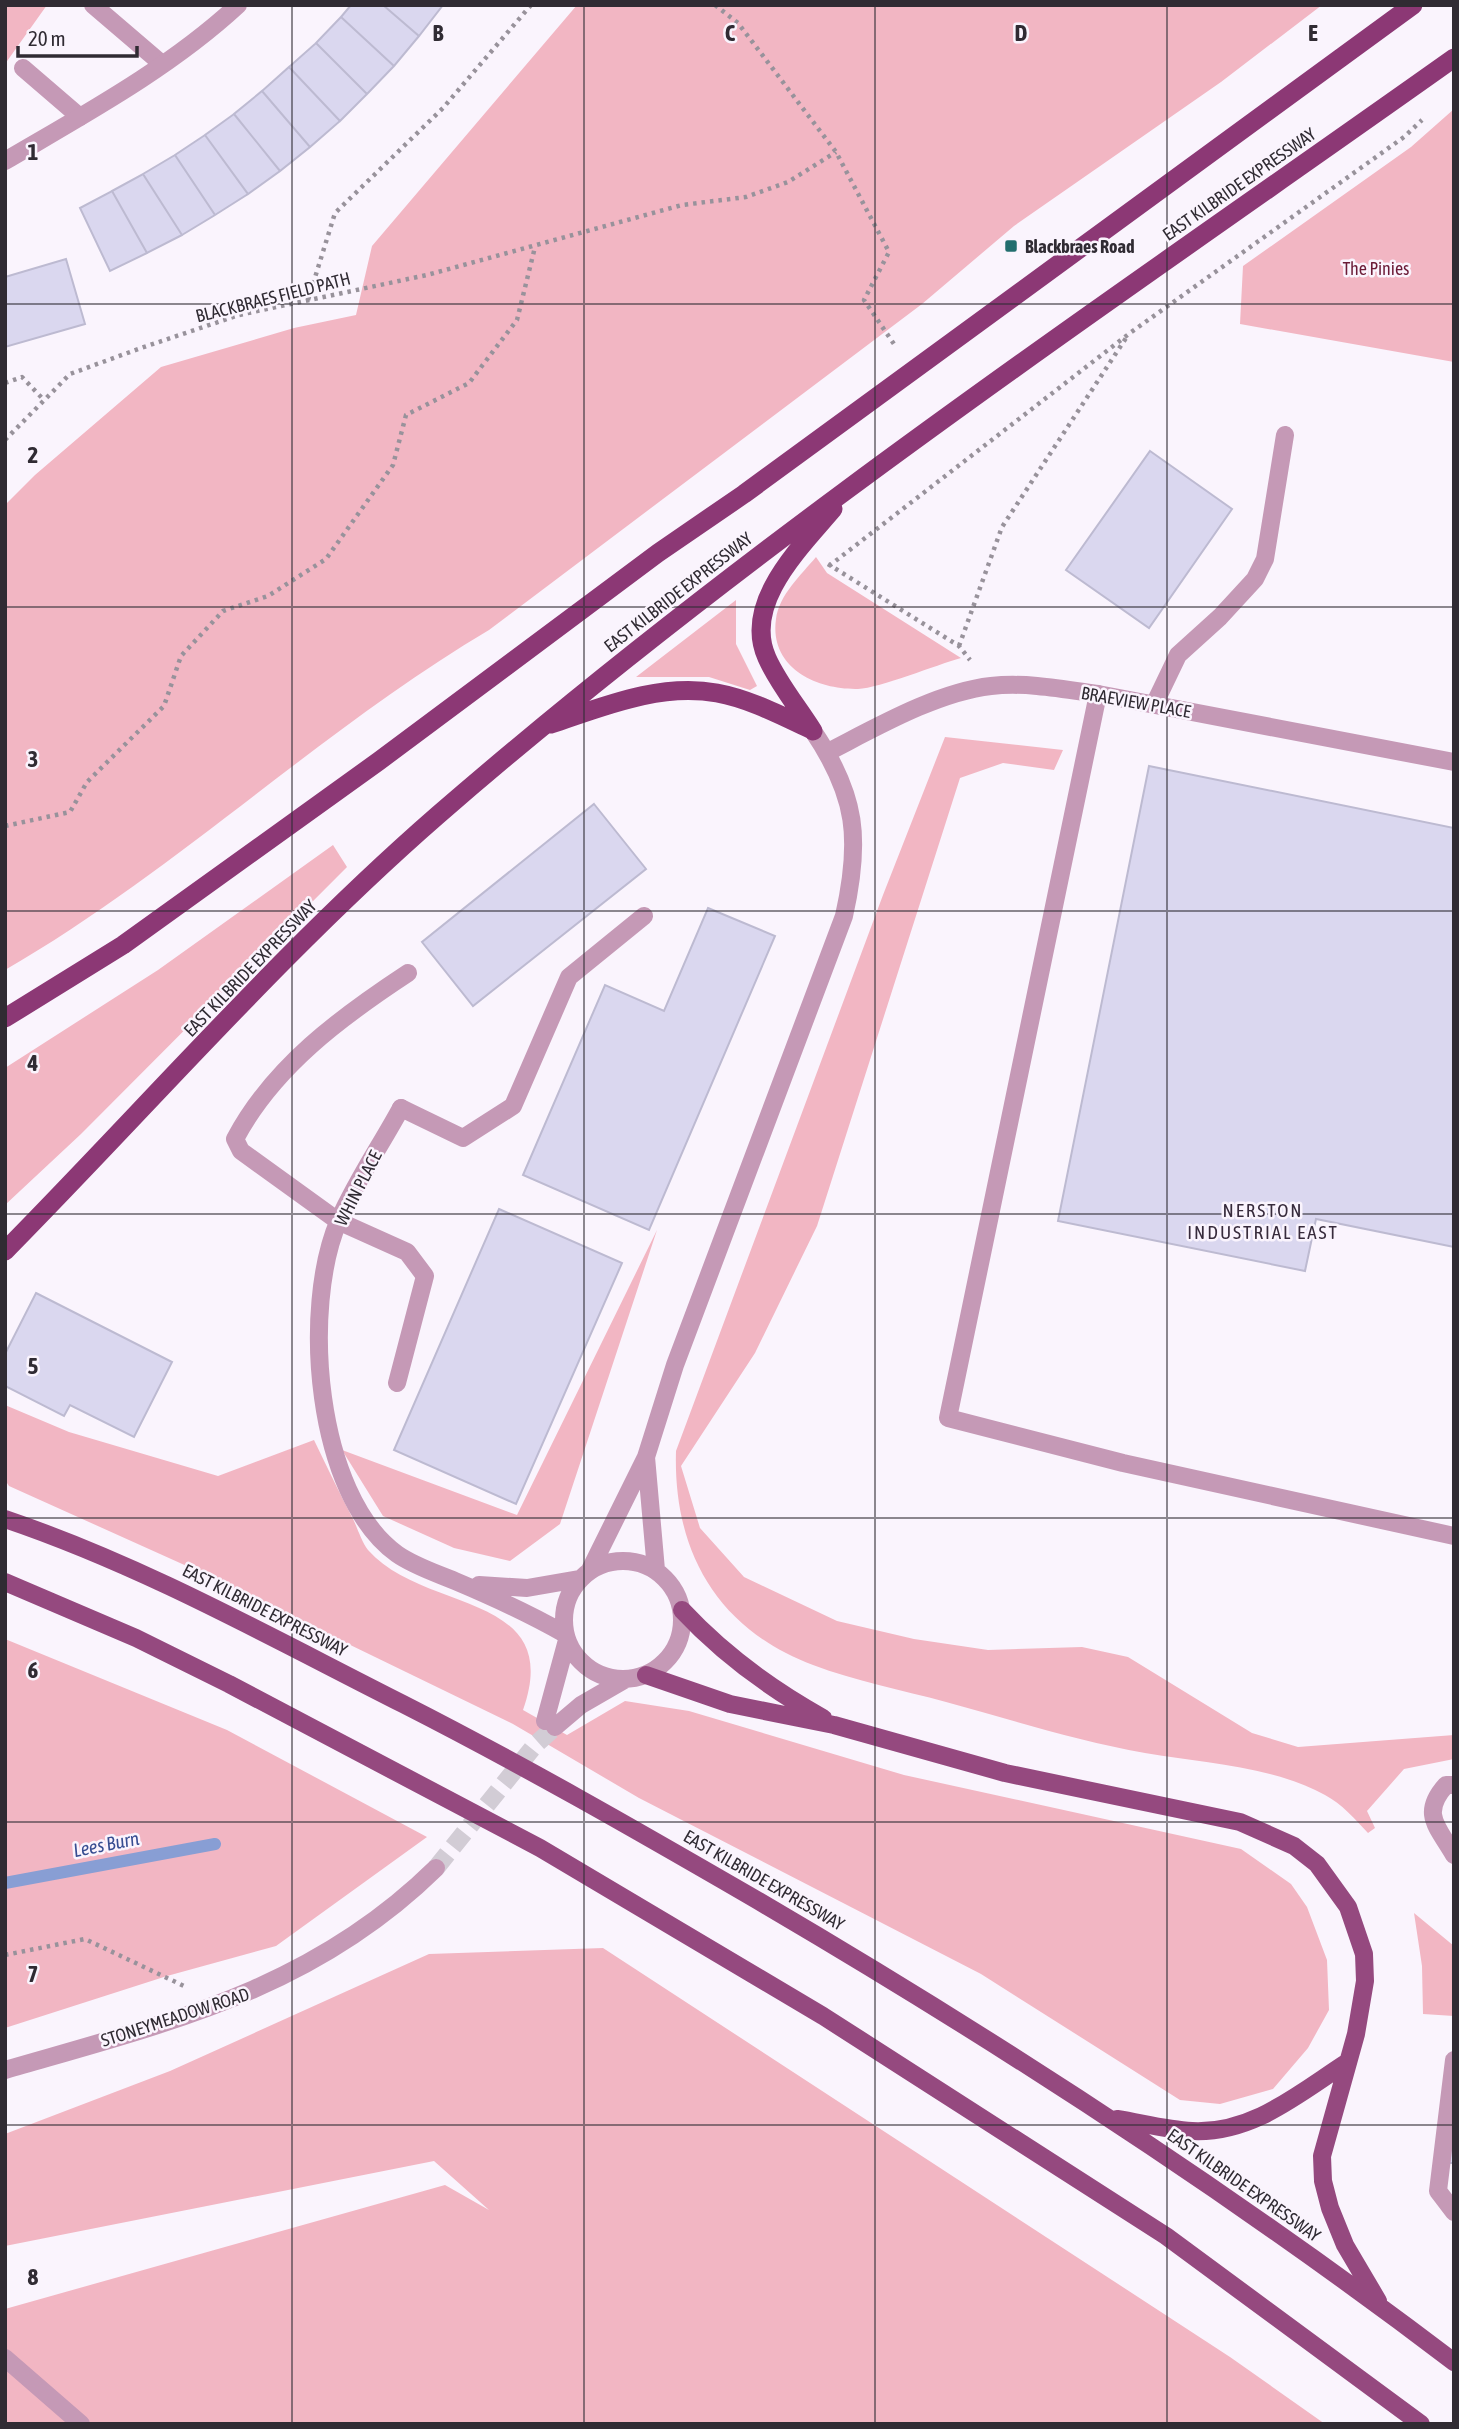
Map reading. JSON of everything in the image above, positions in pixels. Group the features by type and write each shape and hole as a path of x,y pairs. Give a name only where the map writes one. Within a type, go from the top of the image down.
{"highway":[{"path":"5,1018 123,945 1413,5"},
{"name":"EAST KILBRIDE EXPRESSWAY","path":"5,1251 324,922 433,819 539,728 665,627 857,482 1454,58"},
{"path":"813,731 767,658 761,619 769,593 817,528 857,482"},
{"path":"539,728 624,700 684,689 720,693 764,708 813,731"}],"main road":[{"name":"EAST KILBRIDE EXPRESSWAY","path":"5,1519 110,1558 171,1586 464,1735 616,1818 886,1975 1110,2118 1255,2216 1454,2362"},
{"path":"5,1582 136,1638 229,1684 540,1848 752,1974 1166,2236 1421,2424"},
{"path":"682,1610 715,1645 748,1671 834,1725"},
{"path":"646,1675 730,1704 834,1725 1005,1773 1240,1822 1294,1846 1317,1864 1335,1885 1348,1907 1364,1954 1362,2006 1322,2156 1323,2181 1330,2208 1345,2245 1381,2307"},
{"path":"1110,2118 1191,2131 1221,2130 1254,2121 1346,2063"}],"street":[{"path":"93,5 162,64"},
{"path":"5,161 80,117 207,34 233,7"},
{"path":"23,68 80,117"},
{"path":"1154,705 1178,654 1220,617 1255,579 1265,559 1285,435"},
{"name":"BRAEVIEW PLACE","path":"828,752 915,708 990,686 1043,687 1098,694 1454,762"},
{"path":"1098,694 948,1418 1123,1463 1454,1536"},
{"path":"626,1679 550,1724 566,1637 565,1606 646,1457 675,1365 758,1150 844,915 853,875 856,844 852,811 841,778 828,752 813,731"},
{"name":"WHIN PLACE","path":"566,1637 397,1554 373,1530 352,1499 337,1457 326,1413 320,1337 325,1272 338,1221 401,1108 463,1138 513,1106 569,977 644,916"},
{"path":"397,1383 425,1276 407,1252 338,1221 241,1151 235,1139 244,1122 277,1080 330,1028 408,973"},
{"path":"646,1457 656,1570"},
{"path":"566,1637 575,1655 587,1668 605,1677 626,1679 646,1675 663,1664 675,1649 682,1630 682,1610 677,1594 656,1570 623,1560 606,1562 584,1574"},
{"name":"WHIN PLACE","path":"455,1581 514,1589 584,1574"},
{"path":"1454,1785 1446,1785 1433,1799 1432,1817 1454,1855"},
{"name":"STONEYMEADOW ROAD","path":"5,2070 140,2031 261,1988 355,1935 388,1912 436,1868"},
{"path":"1454,2060 1451,2060 1438,2191 1454,2212"},
{"path":"5,2358 81,2424"}],"path":[{"path":"307,300 335,213 443,108 531,5"},
{"path":"715,5 738,23 836,152 889,252 864,300 911,371"},
{"path":"829,566 1130,332 1404,137 1424,119"},
{"name":"BLACKBRAES FIELD PATH","path":"5,440 70,374 117,356 239,315 535,247 682,205 746,197 788,182 836,152"},
{"path":"5,826 70,812 87,782 164,706 181,656 223,611 268,596 326,559 393,465 406,415 469,383 517,320 535,247"},
{"path":"959,646 1002,527 1130,332"},
{"path":"5,383 22,377 43,399"},
{"path":"817,528 829,566 959,646 990,686"},
{"path":"5,1955 85,1939 167,1976"}],"green space":[{"path":"5,5 47,5 5,64"},
{"path":"577,5 1322,5 1221,82 1014,226 922,304 489,630 366,712 129,889 5,970 5,505 35,475 161,367 294,328 356,315 372,246"},
{"name":"The Pinies","path":"1454,109 1454,362 1240,324 1243,266 1411,147"},
{"path":"816,557 827,573 961,658 894,681 858,689 827,685 799,673 780,651 776,636 776,619 786,594"},
{"path":"736,600 736,644 757,686 750,690 709,677 636,677"},
{"path":"945,737 1063,750 1054,770 1003,763 960,778 817,1226 755,1353 681,1466 700,1528 744,1577 837,1621 914,1639 988,1650 1082,1647 1128,1657 1252,1733 1298,1747 1454,1735 1454,1759 1404,1769 1367,1811 1375,1828 1368,1833 1331,1799 1283,1778 1237,1767 1145,1753 1045,1730 862,1681 813,1665 779,1650 727,1608 707,1582 693,1553 683,1522 677,1487 676,1451 883,895"},
{"path":"333,845 347,867 81,1134 5,1205 5,1068 158,970"},
{"path":"657,1230 560,1524 510,1561 454,1548 383,1516 342,1450 517,1515"},
{"path":"5,1405 69,1432 218,1476 314,1440 368,1550 392,1570 482,1609 507,1624 524,1644 531,1672 523,1710 567,1735 625,1701 689,1711 904,1775 1241,1849 1291,1884 1307,1907 1327,1960 1329,2010 1308,2048 1273,2089 1220,2104 1180,2100 981,1974 639,1798 513,1724 200,1572 9,1486 5,1480"},
{"path":"5,1639 227,1730 427,1837 276,1946 167,1976 5,2028"},
{"path":"1414,1913 1454,1946 1454,2016 1423,2014 1422,1966"},
{"path":"603,1948 1230,2357 1325,2424 5,2424 5,2309 445,2185 489,2210 434,2161 5,2246 5,2134 170,2071 429,1954"}],"building":[{"path":"351,5 383,5 419,36 394,66 341,17"},
{"path":"383,5 443,5 419,36"},
{"path":"341,17 394,66 367,94 316,43"},
{"path":"316,43 367,94 340,121 289,67"},
{"path":"289,67 340,121 310,147 262,91"},
{"path":"262,91 310,147 280,171 234,114"},
{"path":"234,114 280,171 248,194 205,135"},
{"path":"205,135 248,194 215,215 175,155"},
{"path":"175,155 215,215 182,235 143,174"},
{"path":"143,174 182,235 147,253 112,191"},
{"path":"112,191 147,253 110,271 80,208"},
{"path":"66,259 85,324 5,347 5,277"},
{"path":"1150,451 1232,509 1149,628 1066,570"},
{"path":"1149,766 1454,828 1454,1247 1316,1219 1305,1271 1058,1221"},
{"path":"594,804 646,869 473,1006 422,942"},
{"path":"708,908 775,936 649,1230 523,1175 605,985 664,1011"},
{"path":"499,1209 622,1263 516,1504 394,1450"},
{"path":"36,1293 172,1362 134,1437 70,1405 64,1416 5,1386 5,1354"},
{"path":"1454,2113 1454,2163 1449,2163"}],"waterway":[{"name":"Lees Burn","path":"5,1883 215,1844"}],"tunnel":[{"path":"436,1868 535,1745 555,1727"}],"place":[{"name":"Blackbraes Road","path":"1011,246"}],"district":[{"name":"NERSTON INDUSTRIAL EAST","path":"1263,1221"}]}
